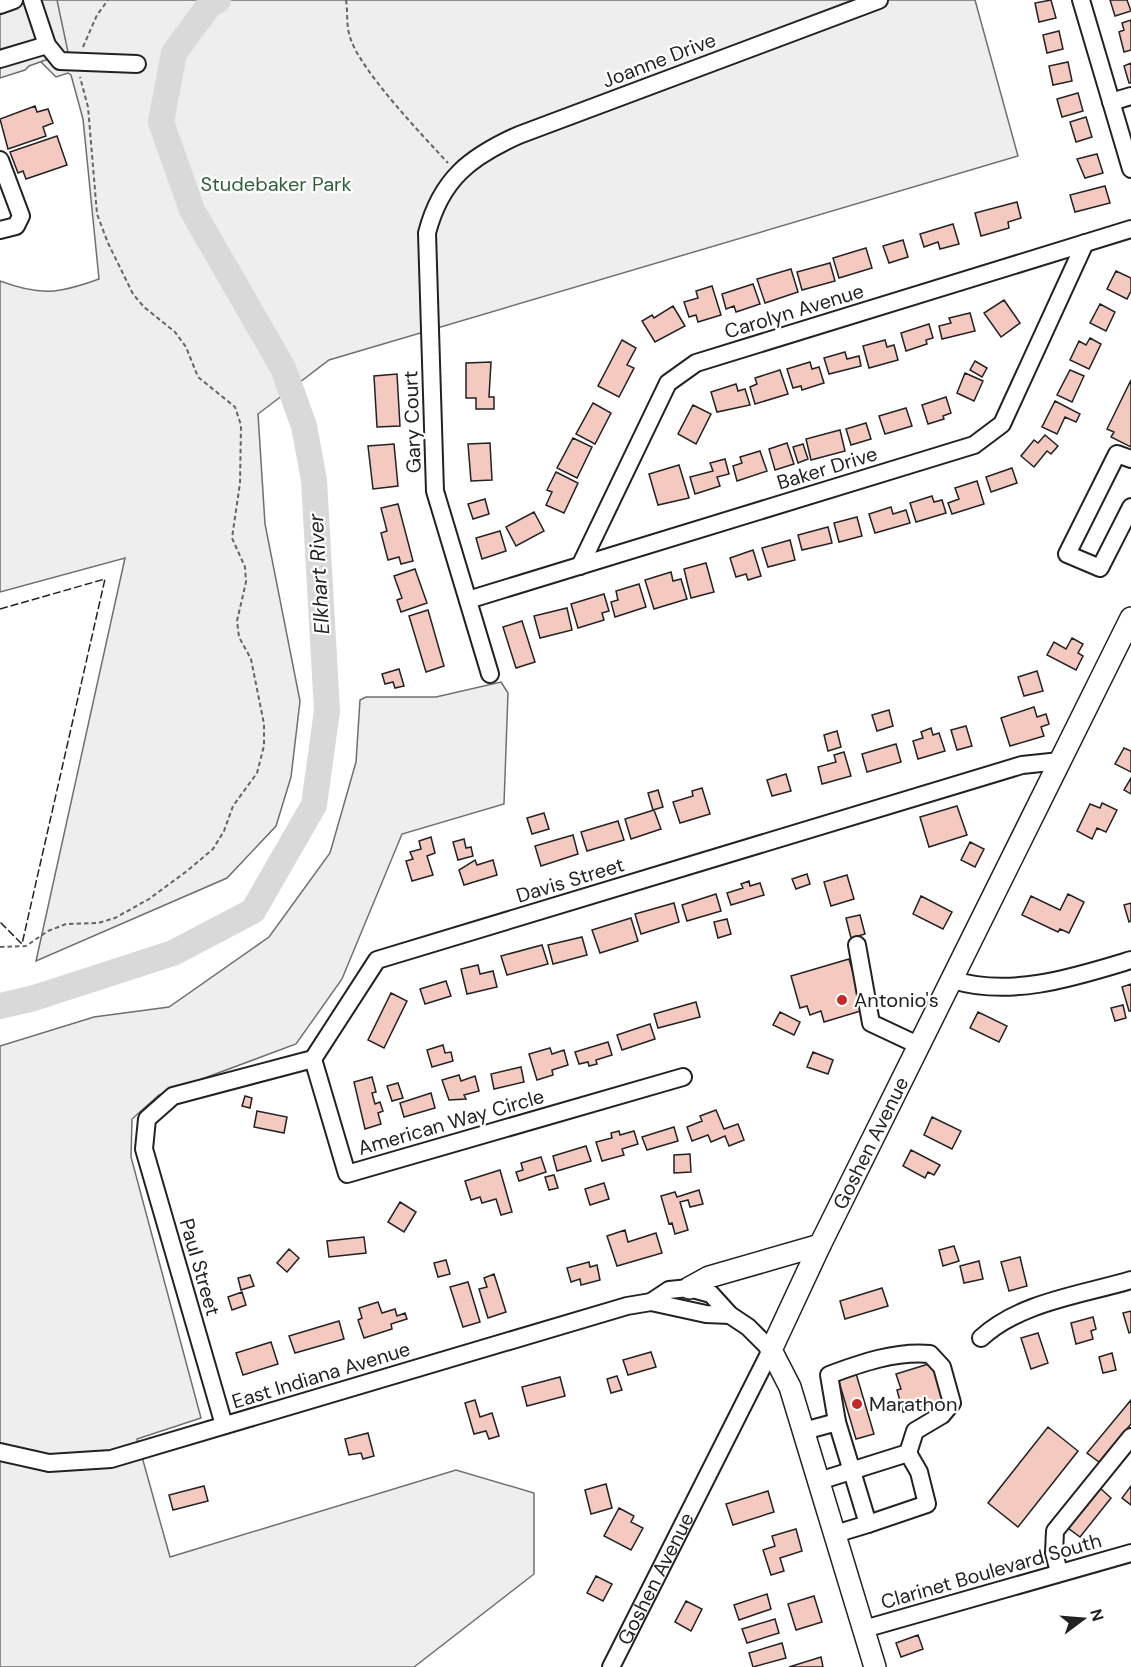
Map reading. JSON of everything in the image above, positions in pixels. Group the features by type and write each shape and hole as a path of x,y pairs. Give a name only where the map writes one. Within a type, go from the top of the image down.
{"main road":[{"name":"Goshen Avenue","path":"771,1350 820,1245 1131,618"},
{"path":"689,1288 709,1277 820,1245"},
{"path":"771,1350 790,1387 875,1667"}],"street":[{"path":"0,5 14,0"},
{"path":"32,0 46,45 60,61 137,64"},
{"name":"Joanne Drive","path":"460,171 496,145 519,135 879,0"},
{"path":"1081,0 1131,169"},
{"path":"0,59 46,45"},
{"path":"1111,102 1131,96"},
{"path":"0,160 21,216 15,226 0,230"},
{"name":"Gary Court","path":"460,171 443,190 432,213 427,233 435,491 490,674"},
{"name":"Carolyn Avenue","path":"580,566 668,383 696,363 1131,229"},
{"name":"Baker Drive","path":"468,600 974,445 1002,424 1085,243"},
{"path":"1131,459 1117,454 1067,554 1100,568 1131,507"},
{"name":"Davis Street","path":"313,1059 377,960 1022,765 1060,761"},
{"path":"857,945 871,1023 920,1046"},
{"path":"953,980 974,986 1028,985 1066,978 1131,960"},
{"name":"American Way Circle","path":"313,1059 346,1174 683,1077"},
{"name":"Paul Street","path":"224,1425 144,1149 147,1119 173,1096 313,1059"},
{"path":"981,1338 994,1326 1024,1311 1131,1280"},
{"path":"689,1288 711,1294 730,1315 748,1327 771,1350"},
{"name":"East Indiana Avenue","path":"651,1302 669,1290 689,1288"},
{"name":"East Indiana Avenue","path":"0,1452 49,1463 85,1462 136,1452 627,1306 651,1302 706,1314 730,1315"},
{"name":"Goshen Avenue","path":"611,1667 771,1350"},
{"path":"835,1534 868,1524 927,1504 919,1472 908,1453 915,1431 942,1415 952,1403 942,1367 930,1354 909,1352 860,1363 829,1375 837,1422 868,1524"},
{"path":"804,1431 837,1422"},
{"path":"1059,1572 1054,1553 1055,1531 1131,1437"},
{"path":"819,1481 908,1453"},
{"name":"Clarinet Boulevard South","path":"864,1629 1131,1553"}],"path":[{"path":"0,947 26,946 48,931 66,924 98,923 115,918 149,899 187,871 213,849 224,831 233,806 257,773 264,746 264,724 250,659 239,637 237,621 246,582 245,567 232,538 240,483 242,425 235,407 198,377 186,347 175,332 144,307 133,294 97,214 93,146 88,107 80,78 87,32 108,0"},
{"path":"346,2 350,37 367,68 449,165 460,171"}],"green space":[{"name":"Studebaker Park","path":"0,0 975,0 1018,156 329,360 258,414 265,524 300,701 291,777 276,826 227,878 36,961 125,558 0,592 0,281 27,289 49,291 72,288 99,279 83,119 71,75 68,73 56,77 40,61"},
{"path":"501,682 508,693 504,804 402,834 342,979 296,1044 159,1095 132,1119 131,1157 201,1418 137,1439 170,1557 456,1470 534,1493 534,1574 414,1667 0,1667 0,1046 94,1017 169,1007 269,937 330,853 356,762 360,700 366,697 436,697"}],"shaded area":[{"path":"0,0 57,0 68,52 0,78"}],"building":[{"path":"1051,0 1056,18 1039,22 1035,3"},
{"path":"1110,0 1127,0 1131,11 1115,16"},
{"path":"1131,20 1131,50 1124,52 1119,32 1124,30 1122,23"},
{"path":"1059,31 1063,49 1047,53 1043,35"},
{"path":"1068,62 1072,81 1053,85 1049,66"},
{"path":"1131,63 1131,83 1129,83 1124,66"},
{"path":"1078,93 1083,111 1062,117 1057,99"},
{"path":"35,106 37,112 48,109 53,123 43,127 46,136 8,149 0,119"},
{"path":"1086,117 1092,137 1076,142 1070,122"},
{"path":"57,136 67,165 26,179 23,171 18,173 10,152"},
{"path":"1097,154 1103,173 1085,178 1077,159"},
{"path":"1105,186 1110,203 1075,212 1070,195"},
{"path":"1017,202 1021,218 1008,222 1009,228 981,236 975,213"},
{"path":"953,224 959,244 940,249 938,242 924,247 920,234"},
{"path":"903,240 908,257 889,263 883,246"},
{"path":"866,248 872,268 839,278 833,258"},
{"path":"830,263 835,281 802,290 797,272"},
{"path":"791,269 798,292 765,303 757,279"},
{"path":"1116,271 1131,278 1131,291 1127,299 1107,289"},
{"path":"753,284 760,304 736,312 734,306 726,309 722,294"},
{"path":"712,286 721,315 698,322 696,315 689,317 684,302 698,298 696,291"},
{"path":"1004,300 1020,323 1001,337 984,313"},
{"path":"1100,304 1115,312 1106,331 1090,323"},
{"path":"673,306 685,326 655,342 642,321 652,315 654,318"},
{"path":"970,313 975,331 942,339 939,326 951,323 949,318"},
{"path":"929,324 933,338 926,340 927,344 906,351 901,333"},
{"path":"1090,338 1101,344 1089,369 1070,360 1079,341 1086,345"},
{"path":"622,340 636,348 627,365 634,368 619,397 598,386"},
{"path":"885,340 887,347 894,345 898,360 869,368 863,346"},
{"path":"845,352 847,359 859,356 861,366 829,374 824,358"},
{"path":"975,361 987,368 982,377 970,370"},
{"path":"491,362 489,397 494,397 494,409 476,409 476,398 466,398 466,363"},
{"path":"810,362 812,369 819,367 824,383 802,390 801,386 793,388 787,369"},
{"path":"780,370 788,394 755,404 750,387 757,384 755,378"},
{"path":"1070,370 1084,376 1072,402 1057,395"},
{"path":"965,373 983,381 974,401 957,393"},
{"path":"397,374 400,426 377,427 374,376"},
{"path":"1131,380 1131,447 1111,437 1114,432 1107,429"},
{"path":"736,384 738,391 745,389 750,405 717,412 711,392"},
{"path":"946,397 951,413 943,416 944,419 928,424 922,405"},
{"path":"1055,401 1080,414 1076,422 1065,417 1057,434 1042,427"},
{"path":"593,403 611,413 595,444 576,434"},
{"path":"693,405 711,414 696,444 678,434"},
{"path":"906,408 912,426 885,434 879,416"},
{"path":"866,423 871,439 851,445 846,429"},
{"path":"840,430 845,451 811,460 806,439"},
{"path":"1045,435 1058,446 1051,454 1047,451 1034,467 1021,456 1034,440 1038,443"},
{"path":"573,438 592,447 577,478 557,468"},
{"path":"490,443 492,480 471,481 468,444"},
{"path":"787,443 794,464 775,470 769,449"},
{"path":"394,444 398,486 373,489 368,446"},
{"path":"803,444 808,459 798,463 793,447"},
{"path":"760,451 767,471 737,481 733,466 742,463 740,457"},
{"path":"725,459 729,474 717,477 720,486 695,494 690,477 713,471 710,463"},
{"path":"679,465 689,498 658,505 649,474"},
{"path":"1012,468 1017,483 991,492 986,477"},
{"path":"556,472 578,483 564,513 546,505 552,492 547,490"},
{"path":"977,481 984,504 952,514 948,503 959,499 955,488"},
{"path":"932,496 934,502 942,500 946,513 916,522 910,503"},
{"path":"485,499 489,514 473,519 468,504"},
{"path":"398,504 413,561 401,564 399,557 388,560 381,533 387,531 381,508"},
{"path":"891,507 893,514 906,510 910,523 875,533 869,514"},
{"path":"534,512 544,531 516,546 506,527"},
{"path":"857,517 862,536 839,542 834,523"},
{"path":"828,527 832,543 802,550 798,535"},
{"path":"500,531 506,551 482,559 476,538"},
{"path":"790,540 795,560 768,567 762,548"},
{"path":"753,550 761,576 748,580 746,574 736,577 730,558"},
{"path":"706,563 714,592 691,598 684,569"},
{"path":"415,569 427,603 401,612 397,600 402,598 394,576"},
{"path":"671,572 673,581 681,579 687,599 654,609 645,580"},
{"path":"639,584 646,607 615,617 611,602 618,600 616,591"},
{"path":"604,594 609,611 602,613 604,620 578,628 571,604"},
{"path":"567,608 572,630 540,638 534,616"},
{"path":"428,610 444,666 426,672 409,616"},
{"path":"522,621 535,662 516,668 503,627"},
{"path":"1072,638 1083,644 1078,653 1083,656 1076,670 1047,655 1054,642 1066,649"},
{"path":"399,669 404,686 395,688 393,682 385,684 382,674"},
{"path":"1037,671 1043,691 1024,696 1018,677"},
{"path":"1034,707 1037,717 1046,714 1049,724 1041,727 1044,736 1010,746 1001,718"},
{"path":"889,710 893,726 877,731 872,715"},
{"path":"966,726 972,746 957,750 951,730"},
{"path":"931,728 933,735 939,733 945,751 918,759 913,741 923,738 921,732"},
{"path":"837,731 841,747 828,751 824,735"},
{"path":"896,744 901,762 867,772 862,754"},
{"path":"1124,748 1131,751 1131,772 1115,764"},
{"path":"844,752 851,776 822,784 818,767 836,762 834,755"},
{"path":"786,774 791,791 772,796 767,780"},
{"path":"1131,778 1131,794 1124,790"},
{"path":"702,788 710,814 680,823 673,802 693,796 692,791"},
{"path":"658,790 663,807 653,810 648,793"},
{"path":"1102,803 1117,810 1106,832 1097,828 1092,839 1077,831 1090,804 1100,808"},
{"path":"957,806 967,835 929,847 920,817"},
{"path":"654,810 661,829 631,839 625,819"},
{"path":"544,813 549,829 532,834 527,818"},
{"path":"618,821 624,840 587,851 581,832"},
{"path":"573,835 578,854 541,866 535,846"},
{"path":"431,837 435,853 427,856 433,875 412,881 406,861 413,859 410,852 421,849 419,841"},
{"path":"464,839 466,848 471,847 473,856 458,860 453,842"},
{"path":"970,842 984,849 975,867 961,860"},
{"path":"475,860 477,865 493,860 497,875 464,885 459,870"},
{"path":"807,874 810,884 796,889 792,879"},
{"path":"847,875 854,899 831,906 824,882"},
{"path":"749,881 750,886 760,883 764,895 731,905 727,893 743,888 741,884"},
{"path":"716,894 721,911 687,921 682,905"},
{"path":"1068,894 1084,902 1069,933 1060,929 1058,932 1022,915 1031,896 1060,910"},
{"path":"921,896 952,912 943,929 913,914"},
{"path":"674,903 679,922 641,934 635,914"},
{"path":"1131,903 1131,921 1129,922 1124,905"},
{"path":"860,915 865,934 851,938 846,918"},
{"path":"631,918 638,941 600,953 592,930"},
{"path":"727,919 731,934 718,938 714,922"},
{"path":"582,937 587,955 553,964 548,945"},
{"path":"542,945 548,964 507,975 501,956"},
{"path":"849,959 864,1010 824,1022 821,1011 810,1015 807,1006 800,1008 791,976"},
{"path":"478,965 480,974 493,971 497,987 467,994 461,969"},
{"path":"446,981 451,996 425,1004 420,989"},
{"path":"1131,984 1131,1011 1129,1011 1122,987"},
{"path":"391,993 407,1001 384,1048 368,1040"},
{"path":"696,1002 700,1017 658,1028 654,1014"},
{"path":"1123,1005 1126,1018 1115,1021 1111,1008"},
{"path":"780,1012 800,1022 794,1035 773,1025"},
{"path":"978,1012 1007,1026 999,1042 970,1028"},
{"path":"650,1024 655,1039 622,1050 617,1035"},
{"path":"608,1042 612,1055 596,1060 597,1064 589,1066 588,1062 579,1064 575,1052"},
{"path":"443,1045 445,1053 451,1052 453,1061 432,1067 427,1050"},
{"path":"550,1048 552,1054 564,1050 568,1065 552,1070 553,1075 537,1080 529,1054"},
{"path":"813,1052 833,1060 828,1074 807,1067"},
{"path":"521,1067 524,1082 494,1089 491,1074"},
{"path":"459,1075 461,1081 475,1076 479,1091 464,1095 466,1099 449,1100 442,1080"},
{"path":"372,1077 376,1092 372,1093 375,1104 380,1102 383,1111 378,1113 381,1124 365,1129 354,1082"},
{"path":"398,1083 403,1098 392,1101 387,1086"},
{"path":"431,1093 435,1108 404,1117 400,1103"},
{"path":"245,1096 252,1098 250,1108 242,1106"},
{"path":"716,1110 724,1129 738,1124 744,1140 729,1146 725,1136 711,1142 708,1135 692,1141 687,1127 702,1121 700,1116"},
{"path":"257,1111 287,1117 284,1133 254,1127"},
{"path":"932,1117 961,1131 952,1149 924,1135"},
{"path":"674,1127 678,1141 647,1150 642,1137"},
{"path":"619,1131 620,1135 634,1131 638,1144 622,1149 624,1155 602,1161 596,1142 612,1138 611,1133"},
{"path":"586,1146 591,1161 557,1171 553,1156"},
{"path":"911,1150 940,1165 934,1175 928,1172 925,1178 903,1166"},
{"path":"690,1154 691,1172 674,1173 674,1155"},
{"path":"541,1157 546,1172 519,1181 516,1172 523,1170 521,1163"},
{"path":"500,1170 512,1212 501,1215 496,1199 482,1203 480,1197 471,1200 465,1181"},
{"path":"554,1175 558,1188 549,1190 545,1177"},
{"path":"604,1183 609,1199 590,1205 585,1189"},
{"path":"699,1190 703,1204 690,1207 688,1200 680,1202 688,1230 675,1234 672,1223 669,1224 661,1196 675,1192 677,1197"},
{"path":"400,1202 416,1212 404,1232 388,1222"},
{"path":"625,1230 628,1242 656,1233 662,1253 617,1266 607,1236"},
{"path":"364,1237 366,1253 329,1257 327,1241"},
{"path":"954,1246 959,1261 943,1266 939,1250"},
{"path":"289,1249 299,1258 287,1272 277,1263"},
{"path":"1020,1257 1027,1286 1009,1291 1001,1262"},
{"path":"446,1260 450,1274 438,1277 434,1263"},
{"path":"979,1261 983,1279 964,1283 960,1266"},
{"path":"589,1262 590,1267 597,1265 600,1280 581,1285 580,1279 571,1282 567,1268"},
{"path":"494,1274 506,1312 488,1318 479,1289 487,1287 484,1278"},
{"path":"250,1275 254,1286 241,1290 238,1278"},
{"path":"468,1282 480,1322 463,1327 450,1287"},
{"path":"882,1288 888,1306 845,1319 840,1301"},
{"path":"242,1292 246,1305 232,1310 228,1297"},
{"path":"378,1302 382,1313 395,1309 397,1316 405,1313 407,1319 391,1324 392,1329 364,1338 358,1320 362,1318 359,1308"},
{"path":"1131,1311 1131,1332 1129,1333 1123,1313"},
{"path":"1093,1317 1096,1329 1091,1331 1093,1339 1076,1344 1071,1323"},
{"path":"339,1321 344,1339 295,1353 289,1336"},
{"path":"1038,1333 1048,1363 1031,1369 1021,1338"},
{"path":"271,1342 278,1364 243,1375 236,1353"},
{"path":"651,1352 656,1367 628,1375 623,1360"},
{"path":"1112,1353 1116,1370 1103,1373 1099,1357"},
{"path":"935,1362 947,1399 903,1412 897,1390 901,1389 896,1374"},
{"path":"855,1370 874,1434 856,1439 837,1375"},
{"path":"617,1376 622,1390 611,1393 607,1379"},
{"path":"560,1377 565,1396 527,1406 522,1387"},
{"path":"475,1400 480,1417 492,1413 499,1436 489,1439 486,1431 474,1434 465,1403"},
{"path":"1131,1400 1131,1424 1099,1462 1087,1453"},
{"path":"1048,1427 1078,1451 1018,1527 988,1503"},
{"path":"368,1433 374,1456 363,1459 361,1453 349,1455 345,1439"},
{"path":"606,1484 612,1508 591,1514 585,1490"},
{"path":"204,1486 208,1501 173,1510 169,1495"},
{"path":"1131,1486 1131,1505 1122,1498"},
{"path":"1100,1488 1111,1498 1080,1537 1068,1528"},
{"path":"768,1491 774,1512 733,1525 726,1504"},
{"path":"619,1508 634,1516 631,1522 643,1528 631,1550 604,1536"},
{"path":"796,1529 802,1551 780,1558 784,1571 771,1575 763,1550 775,1546 772,1536"},
{"path":"596,1576 612,1584 603,1601 587,1593"},
{"path":"767,1594 771,1609 739,1620 734,1605"},
{"path":"814,1596 822,1622 796,1630 788,1604"},
{"path":"686,1601 702,1609 691,1631 675,1622"},
{"path":"775,1619 779,1633 747,1643 742,1629"},
{"path":"918,1635 923,1649 901,1657 896,1643"},
{"path":"782,1643 786,1658 753,1667 749,1653"},
{"path":"821,1657 823,1667 789,1667"}],"waterway":[{"name":"Elkhart River","path":"0,1006 34,998 173,953 253,911 314,805 327,711 314,480 304,426 283,368 192,210 161,122 174,53 210,4 218,0"}],"fence":[{"path":"0,609 105,579 22,944 0,922"}],"place":[{"name":"Antonio's","path":"842,1000"},
{"name":"Marathon","path":"857,1404"}]}
